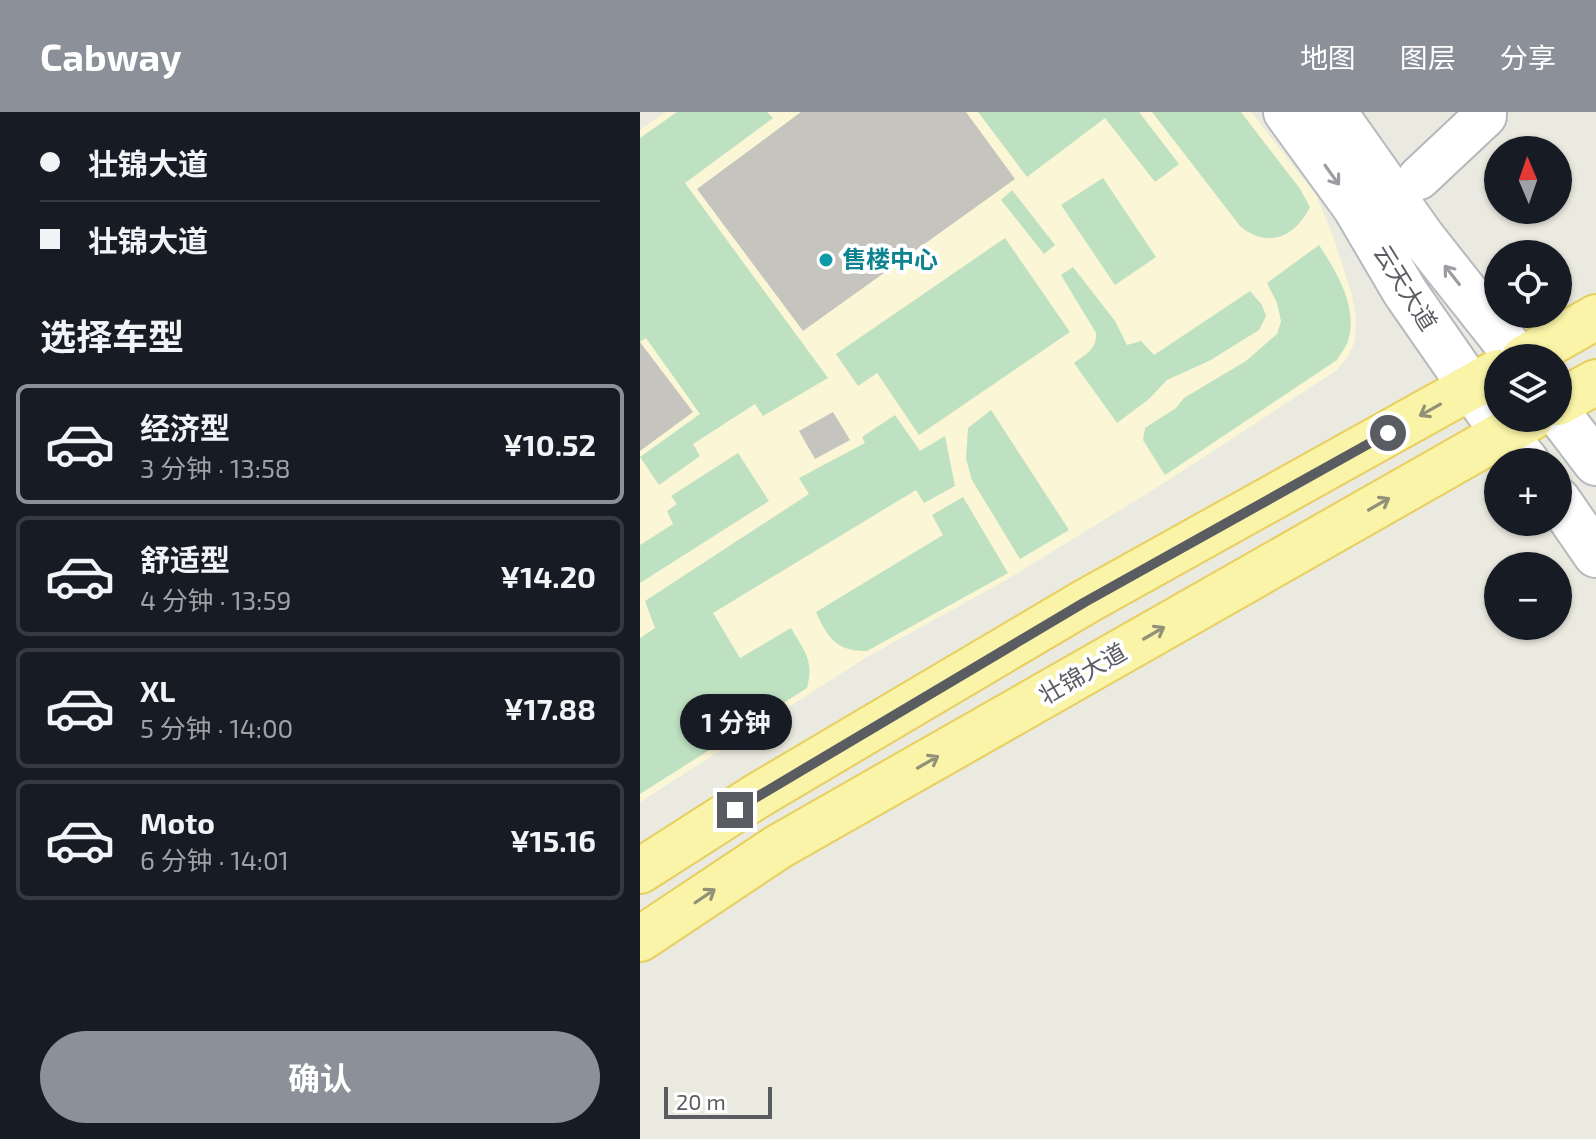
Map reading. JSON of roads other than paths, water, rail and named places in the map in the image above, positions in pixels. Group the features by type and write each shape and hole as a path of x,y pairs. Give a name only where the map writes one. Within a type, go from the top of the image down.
{"main road":[{"name":"云天大道","path":"1286,112 1355,207 1405,292 1484,380"},
{"name":"云天大道","path":"1334,112 1423,238 1510,344"},
{"path":"1547,344 1596,317"},
{"path":"640,871 757,796 1085,602 1484,380"},
{"path":"1572,395 1596,382"},
{"path":"1572,431 1596,463"},
{"name":"壮锦大道","path":"640,939 778,847 1520,438"},
{"path":"1572,520 1596,555"}],"street":[{"path":"1419,178 1485,116 1485,112"}],"place":[{"name":"售楼中心","path":"826,260"}]}
